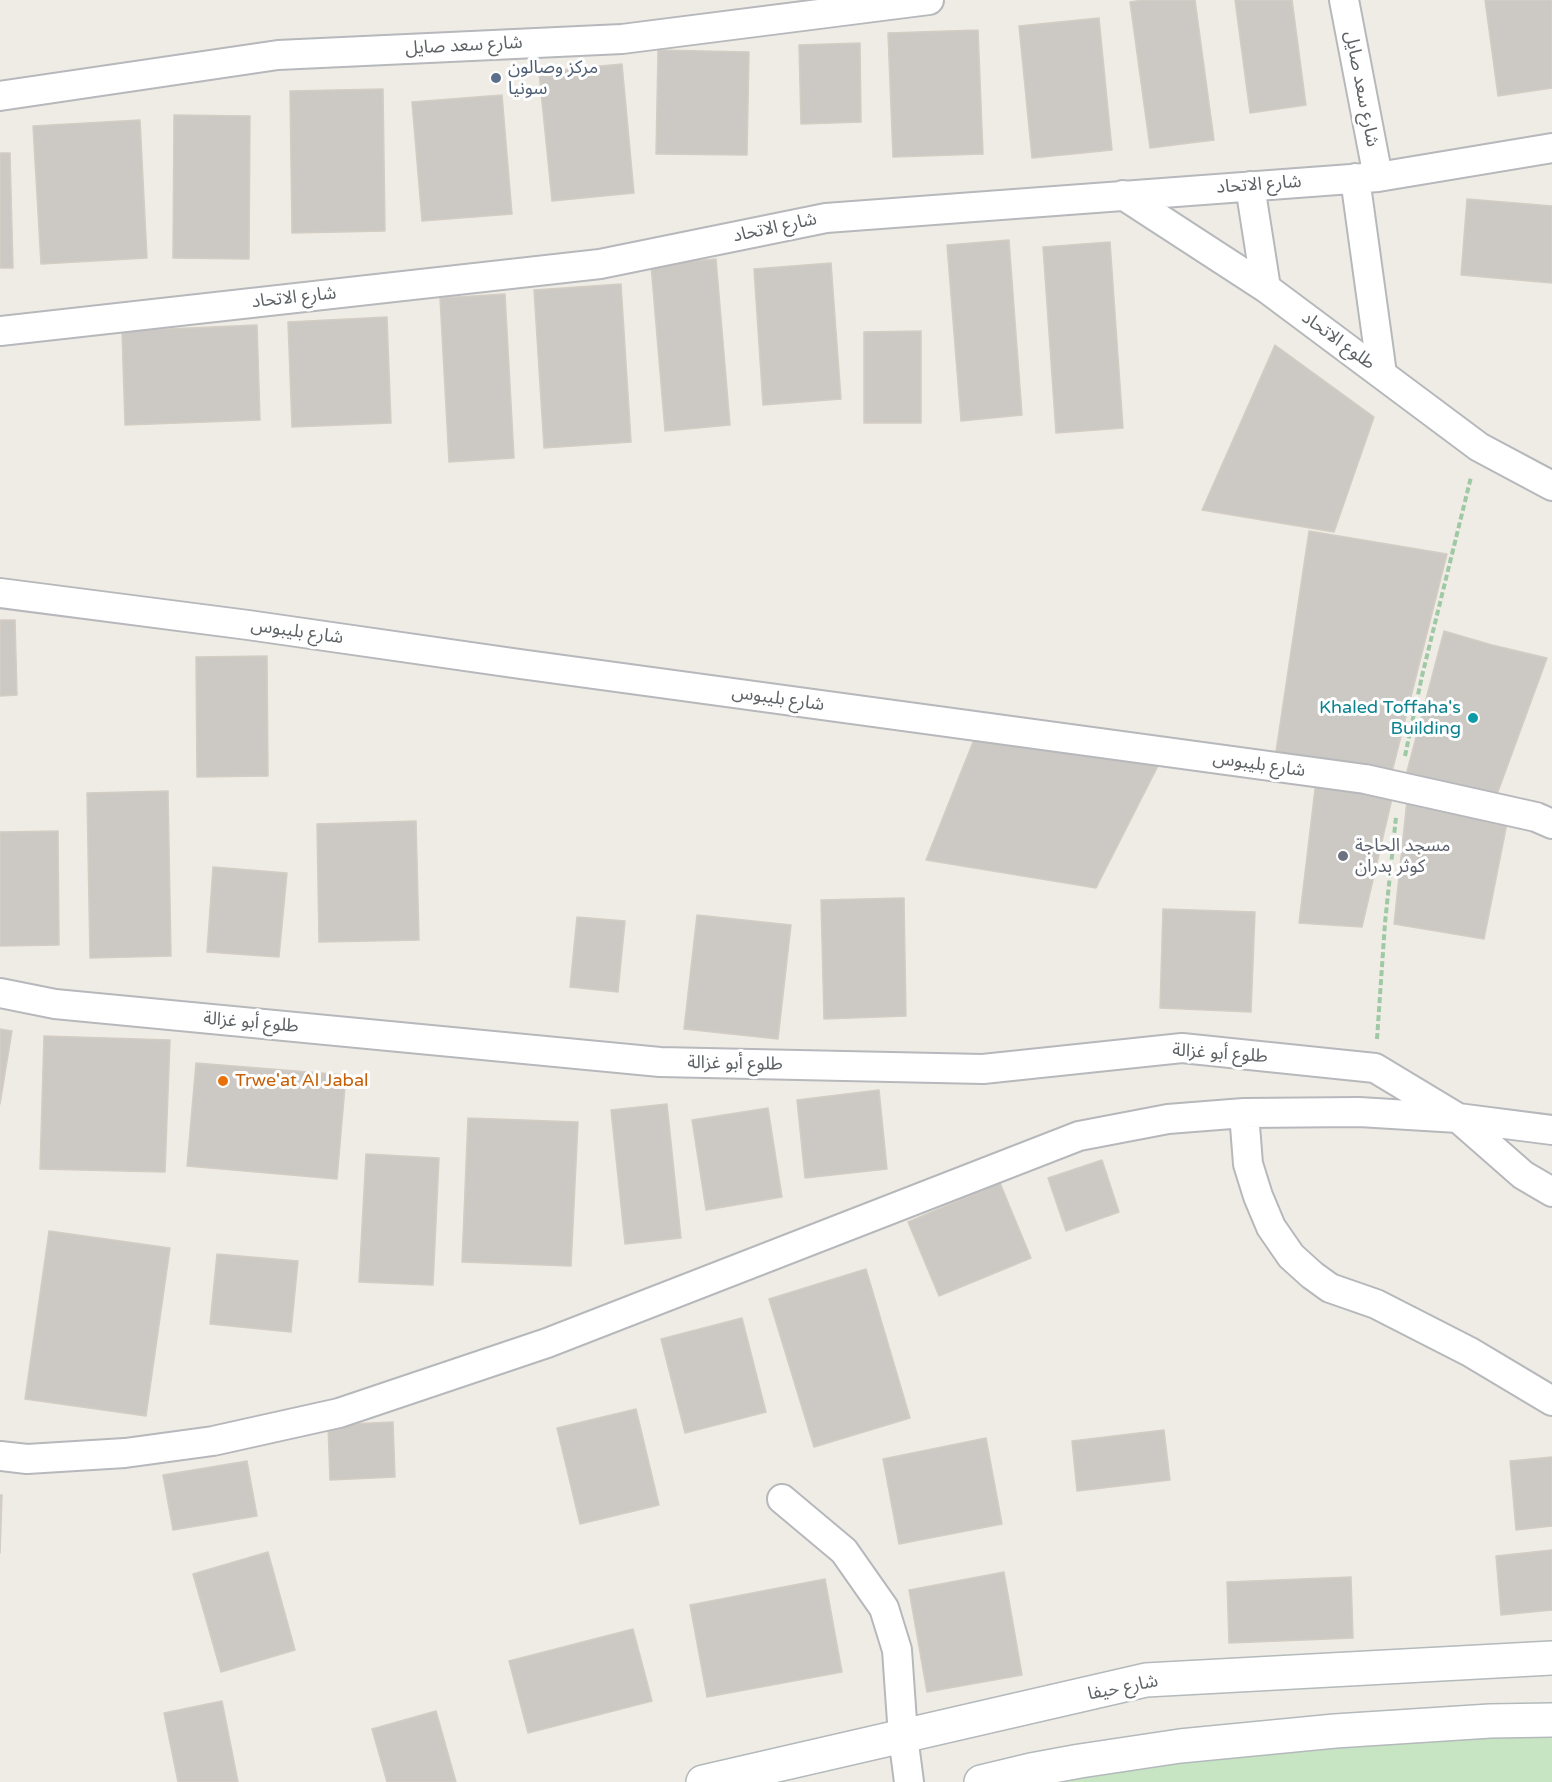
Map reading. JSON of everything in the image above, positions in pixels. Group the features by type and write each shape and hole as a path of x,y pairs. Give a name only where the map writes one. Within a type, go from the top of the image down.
{"main road":[{"name":"شارع حيفا","path":"703,1782 1146,1680 1552,1658"},
{"path":"981,1782 1060,1764 1180,1746 1335,1731 1552,1720"}],"street":[{"name":"شارع سعد صايل","path":"0,96 278,55 622,39 929,0"},
{"name":"شارع سعد صايل","path":"1344,0 1366,178 1382,374"},
{"name":"شارع الاتحاد","path":"0,331 600,264 826,218 1366,178 1552,147"},
{"path":"1250,186 1266,288"},
{"name":"طلوع الاتحاد","path":"1123,195 1266,288 1479,447 1552,486"},
{"name":"شارع بليبوس","path":"0,593 1365,779 1536,817 1552,824"},
{"name":"طلوع أبو غزالة","path":"0,993 55,1004 660,1062 983,1069 1182,1048 1375,1068 1458,1118"},
{"path":"0,1456 27,1459 124,1453 213,1441 339,1413 547,1343 1079,1136 1168,1119 1244,1113 1359,1112 1458,1118 1544,1129 1523,1175"},
{"path":"1244,1113 1248,1164 1258,1196 1271,1227 1291,1256 1330,1288 1376,1304 1470,1352 1552,1401"},
{"path":"1458,1118 1523,1175 1552,1191"},
{"path":"782,1499 844,1551 884,1608 897,1650 903,1736 909,1782"}],"path":[{"path":"1375,1068 1385,923 1399,786 1422,676 1479,447"}],"green space":[{"path":"1552,1725 1552,1782 1042,1782 1180,1746"}],"building":[{"path":"1195,0 1214,140 1150,148 1130,2"},
{"path":"1235,0 1292,0 1306,105 1250,113"},
{"path":"1485,0 1552,0 1552,88 1498,96"},
{"path":"1099,18 1112,150 1032,158 1019,26"},
{"path":"978,30 983,154 893,157 888,33"},
{"path":"860,43 861,122 801,124 799,45"},
{"path":"658,50 749,52 747,155 656,154"},
{"path":"622,64 634,193 552,201 539,72"},
{"path":"383,89 385,231 292,233 290,91"},
{"path":"502,95 512,214 422,221 412,102"},
{"path":"174,115 250,116 249,259 173,258"},
{"path":"140,120 147,258 41,264 33,126"},
{"path":"0,153 10,153 13,268 0,268"},
{"path":"1467,199 1552,206 1552,283 1461,275"},
{"path":"1009,240 1022,415 961,421 947,245"},
{"path":"1110,242 1123,428 1056,433 1043,247"},
{"path":"716,259 730,425 665,431 651,265"},
{"path":"831,263 841,399 763,405 754,269"},
{"path":"621,284 631,442 544,448 534,290"},
{"path":"505,294 514,458 449,462 440,298"},
{"path":"387,317 391,423 292,427 288,322"},
{"path":"257,325 260,420 125,425 122,331"},
{"path":"921,331 921,423 864,423 864,332"},
{"path":"1275,345 1374,417 1334,532 1202,510"},
{"path":"1309,531 1447,554 1391,776 1275,758"},
{"path":"0,620 15,620 17,695 0,696"},
{"name":"Khaled Toffaha's Building","path":"1444,631 1547,658 1496,797 1405,779"},
{"path":"267,656 268,776 197,777 196,657"},
{"path":"979,727 1162,758 1096,888 926,860"},
{"name":"مسجد الحاجة كوثر بدران","path":"1316,781 1394,790 1362,927 1299,923"},
{"path":"168,791 171,956 90,958 87,793"},
{"path":"1407,800 1508,818 1484,939 1394,924"},
{"path":"416,821 419,940 319,942 317,824"},
{"path":"58,831 59,945 0,946 0,832"},
{"path":"213,867 287,873 279,957 207,952"},
{"path":"904,898 906,1016 824,1019 821,900"},
{"path":"1163,909 1255,912 1251,1012 1160,1008"},
{"path":"697,915 791,925 778,1039 684,1029"},
{"path":"577,917 625,921 618,992 570,987"},
{"path":"0,1029 12,1031 0,1104"},
{"path":"44,1036 170,1040 165,1172 40,1169"},
{"path":"196,1063 346,1075 337,1179 187,1166"},
{"path":"879,1090 887,1169 805,1178 797,1100"},
{"path":"667,1104 681,1238 625,1244 611,1110"},
{"path":"768,1108 782,1197 706,1210 692,1120"},
{"path":"468,1118 578,1122 571,1266 462,1262"},
{"path":"366,1154 439,1158 433,1285 359,1282"},
{"path":"1102,1160 1119,1212 1066,1231 1048,1178"},
{"path":"1000,1183 1031,1258 939,1296 908,1222"},
{"path":"49,1231 170,1248 146,1416 25,1399"},
{"path":"217,1254 298,1261 291,1332 210,1324"},
{"path":"866,1269 910,1418 814,1447 769,1299"},
{"path":"742,1318 766,1412 685,1433 661,1339"},
{"path":"636,1409 659,1505 580,1524 557,1428"},
{"path":"393,1422 395,1477 330,1480 328,1425"},
{"path":"1164,1430 1170,1480 1077,1491 1072,1441"},
{"path":"986,1438 1002,1524 899,1544 883,1459"},
{"path":"1552,1457 1552,1526 1516,1530 1510,1461"},
{"path":"247,1461 257,1516 173,1530 163,1475"},
{"path":"0,1495 2,1495 0,1553"},
{"path":"1552,1550 1552,1610 1501,1615 1496,1556"},
{"path":"268,1552 295,1650 221,1672 193,1574"},
{"path":"1004,1572 1022,1675 927,1692 909,1590"},
{"path":"1351,1577 1353,1638 1229,1643 1227,1582"},
{"path":"825,1579 842,1672 707,1697 690,1605"},
{"path":"633,1629 652,1701 528,1733 509,1661"},
{"path":"222,1701 238,1782 178,1782 164,1713"},
{"path":"436,1711 456,1782 387,1782 372,1729"}],"place":[{"name":"مركز وصالون سونيا","path":"496,78"},
{"name":"Khaled Toffaha's Building","path":"1473,718"},
{"name":"مسجد الحاجة كوثر بدران","path":"1343,856"},
{"name":"Trwe'at Al Jabal","path":"223,1081"}]}
